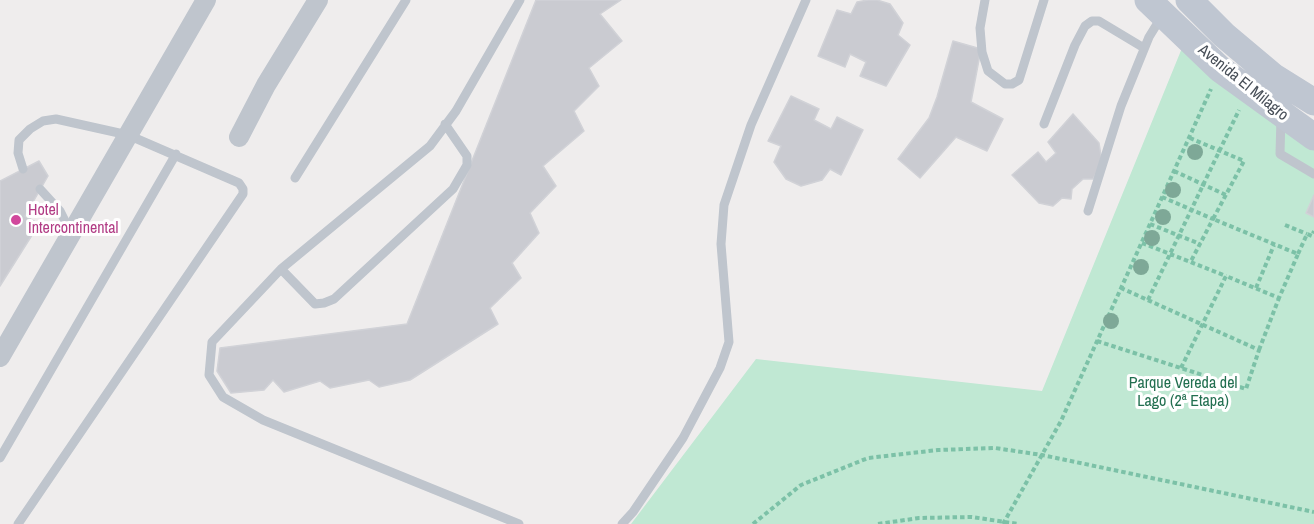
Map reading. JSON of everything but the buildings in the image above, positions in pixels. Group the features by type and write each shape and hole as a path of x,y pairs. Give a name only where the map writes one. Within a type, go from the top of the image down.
{"main road":[{"name":"Avenida El Milagro","path":"1189,0 1224,35 1274,77 1314,102"},
{"name":"Avenida El Milagro","path":"1156,7 1220,69 1314,137"}],"street":[{"path":"0,357 206,0"},
{"path":"238,137 266,85 318,0"}],"lane":[{"path":"295,178 406,0"},
{"path":"519,524 263,420 223,397 209,375 212,342 281,268 430,146 456,111 520,0"},
{"path":"622,524 633,512 683,438 723,359 729,342 721,243 724,205 751,124 806,0"},
{"path":"985,0 980,28 982,52 988,71 1005,84 1012,84 1019,80 1044,0"},
{"path":"1088,211 1121,106 1149,37 1156,7"},
{"path":"1044,124 1075,45 1085,26 1092,21 1098,21 1144,48"},
{"path":"1281,115 1280,153 1314,174"},
{"path":"18,524 243,194 239,183 176,154 128,135 56,119 43,121 30,129 20,140 18,153 24,169"},
{"path":"281,268 315,304 334,299 453,189 467,165 467,156 445,124"},
{"path":"0,458 176,154"},
{"path":"40,189 60,212 66,223 67,241"}],"path":[{"path":"1004,523 1061,421 1220,69"},
{"path":"1148,300 1249,91"},
{"path":"1189,138 1244,161 1190,263"},
{"path":"1174,171 1226,195"},
{"path":"1162,197 1298,254"},
{"path":"1150,224 1200,244"},
{"path":"1285,225 1312,236 1314,231"},
{"path":"1097,341 1246,389 1279,298 1307,234"},
{"path":"1142,243 1279,298"},
{"path":"1256,288 1274,244"},
{"path":"1181,368 1226,276"},
{"path":"1121,288 1260,350"},
{"path":"753,524 801,485 868,458 938,450 994,448 1042,455 1314,512"},
{"path":"878,524 919,518 972,517 1018,524"}],"green space":[{"name":"Parque Vereda del Lago (2ª Etapa)","path":"1182,48 1314,147 1314,524 631,524 756,359 1042,391"}],"place":[{"name":"Hotel Intercontinental","path":"16,220"}]}
